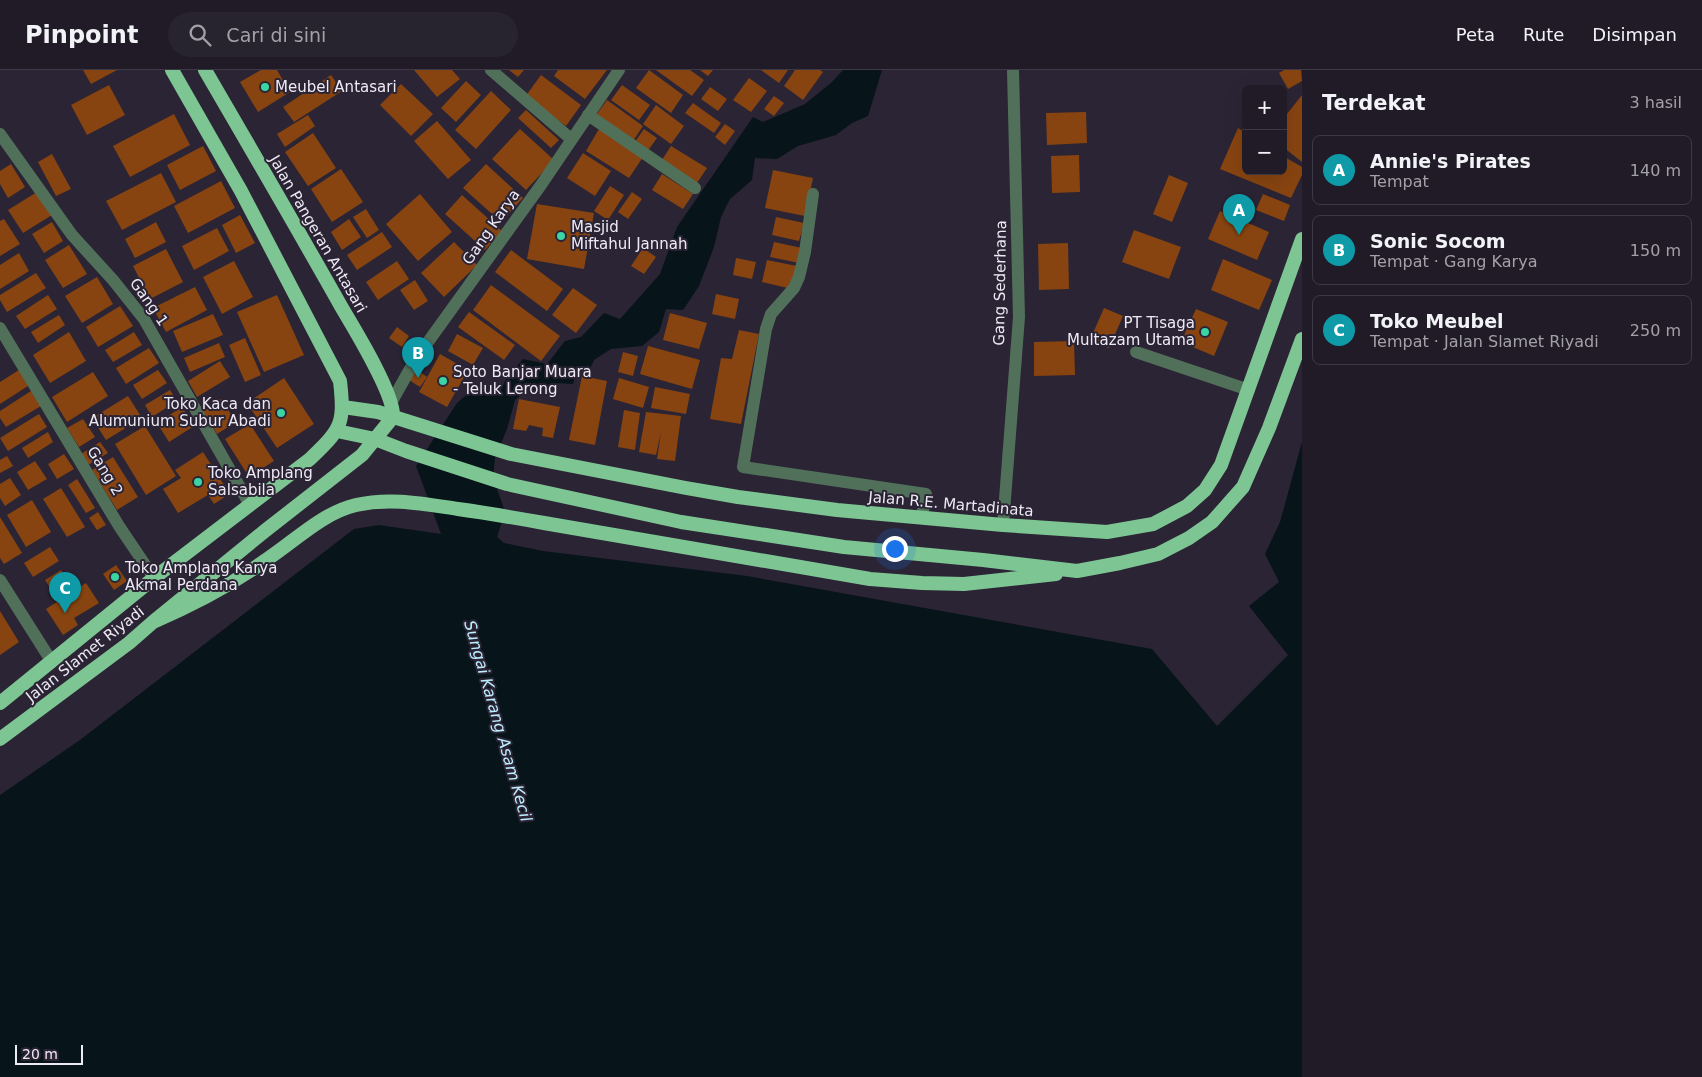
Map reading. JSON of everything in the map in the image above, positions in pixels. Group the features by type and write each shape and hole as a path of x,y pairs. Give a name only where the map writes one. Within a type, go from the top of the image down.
{"highway":[{"name":"Jalan Slamet Riyadi","path":"0,703 154,578 310,459 337,431 343,407 340,381 241,191 172,70"},
{"name":"Jalan Pangeran Antasari","path":"204,70 274,187 355,330 392,410"},
{"name":"Jalan R.E. Martadinata","path":"343,407 378,412 392,410 422,426 511,454 738,497 837,510 1003,526 1107,532 1153,524 1187,506 1204,490 1221,465 1302,239"},
{"path":"153,622 182,610 217,591 266,561 322,520 344,508 382,501 408,501 870,579 922,584 964,584 1120,564 1158,554 1189,538 1212,522 1243,487 1269,428 1302,338"},
{"name":"Jalan Slamet Riyadi","path":"0,739 129,643 266,530 362,455 375,439 392,410"},
{"path":"337,431 375,439 507,484 682,522 844,548 983,560 1077,571"}],"street":[{"path":"491,70 571,139"},
{"name":"Gang Karya","path":"392,410 415,360 535,193 619,70"},
{"name":"Gang Sederhana","path":"1003,526 1019,317 1013,70"},
{"path":"588,115 694,188"},
{"name":"Gang 1","path":"1,138 72,235 113,280 144,319 250,505"},
{"path":"813,194 805,252 799,277 794,288 771,314 766,329 743,467 926,494 922,517"},
{"name":"Gang 2","path":"0,328 119,526 154,578"},
{"path":"1136,352 1249,390"},
{"path":"0,580 52,662"}],"water":[{"name":"Sungai Karang Asam Kecil","path":"843,70 882,70 868,116 852,123 836,135 798,146 777,159 755,158 752,180 730,199 721,217 714,247 699,286 683,310 666,309 659,332 642,346 611,349 594,360 588,373 577,370 573,384 555,383 549,394 527,390 515,400 507,429 495,458 493,477 505,512 497,537 504,543 543,551 747,576 1152,649 1217,726 1288,655 1249,606 1279,582 1265,554 1280,522 1302,442 1302,1077 0,1077 0,795 80,740 354,529 379,525 441,534 416,466 457,403 479,384 500,392 506,379 523,359 547,364 565,341 581,337 604,313 620,319 660,274 677,227 753,117 763,122 805,104 832,82"}],"building":[{"path":"83,70 117,70 91,84"},
{"name":"Meubel Antasari","path":"261,70 277,70 290,92 258,112 240,82"},
{"path":"414,70 452,70 460,79 437,97"},
{"path":"509,70 524,70 518,77"},
{"path":"558,70 607,70 585,99 554,76"},
{"path":"649,70 683,95 671,113 636,88"},
{"path":"656,70 690,70 704,80 692,96"},
{"path":"700,70 713,70 708,76"},
{"path":"761,70 788,70 779,83"},
{"path":"795,70 820,70 823,72 803,100 784,86"},
{"path":"1284,70 1301,70 1302,81 1288,89 1279,73"},
{"path":"331,75 342,91 294,122 283,107"},
{"path":"541,75 581,105 566,126 525,97"},
{"path":"749,78 767,91 751,112 733,100"},
{"path":"466,81 481,95 456,122 441,108"},
{"path":"401,84 433,114 411,136 380,105"},
{"path":"109,85 125,115 87,135 71,105"},
{"path":"622,85 650,105 639,120 611,100"},
{"path":"710,87 727,99 718,111 701,99"},
{"path":"491,91 511,110 476,149 455,130"},
{"path":"1302,95 1302,162 1287,150 1287,114"},
{"path":"774,96 784,103 774,116 764,109"},
{"path":"607,100 643,126 633,141 596,115"},
{"path":"693,103 721,123 714,133 685,113"},
{"path":"656,105 684,126 671,144 643,124"},
{"path":"526,110 559,140 551,148 518,118"},
{"path":"1086,112 1087,143 1047,145 1046,113"},
{"path":"174,114 190,145 130,177 113,146"},
{"path":"308,115 315,126 285,147 277,134"},
{"path":"437,121 471,160 448,179 414,141"},
{"path":"725,124 735,131 725,145 715,137"},
{"path":"1238,128 1242,130 1242,175 1287,175 1287,158 1302,167 1302,175 1291,198 1220,169"},
{"path":"520,129 554,160 526,190 492,159"},
{"path":"599,129 643,157 629,178 586,151"},
{"path":"644,129 657,138 647,152 634,143"},
{"path":"313,133 336,168 308,186 285,152"},
{"path":"203,146 216,171 180,190 167,165"},
{"path":"671,146 707,168 697,183 662,160"},
{"path":"583,153 611,171 595,196 567,178"},
{"path":"52,154 71,189 56,196 38,162"},
{"path":"1079,155 1080,192 1052,193 1051,156"},
{"path":"11,164 25,187 8,198 0,184 0,171"},
{"path":"486,164 523,198 501,222 463,188"},
{"path":"341,169 363,202 332,222 311,189"},
{"path":"773,170 813,178 805,216 765,208"},
{"path":"161,173 176,202 122,230 106,201"},
{"path":"662,174 693,194 683,209 652,190"},
{"path":"1169,175 1188,183 1172,222 1153,214"},
{"path":"221,181 235,208 188,233 174,206"},
{"path":"610,186 624,195 608,220 594,211"},
{"path":"37,192 52,215 23,233 8,210"},
{"path":"632,192 642,199 628,219 618,212"},
{"path":"420,194 452,232 418,261 386,224"},
{"path":"1263,194 1290,205 1284,221 1256,210"},
{"path":"462,195 502,231 485,250 445,214"},
{"name":"Masjid Miftahul Jannah","path":"537,204 594,213 584,269 527,259"},
{"path":"366,209 379,230 367,238 353,217"},
{"path":"1220,211 1269,232 1257,260 1208,239"},
{"path":"240,215 255,243 236,253 222,225"},
{"path":"776,217 804,223 799,241 772,235"},
{"path":"4,219 20,244 0,256 0,221"},
{"path":"349,219 361,237 342,250 331,232"},
{"path":"52,222 63,241 44,253 32,234"},
{"path":"156,222 166,242 135,258 125,239"},
{"path":"217,228 229,251 194,270 182,246"},
{"path":"1134,230 1181,247 1169,279 1122,262"},
{"path":"382,232 392,247 357,270 347,255"},
{"path":"454,242 477,265 444,297 421,273"},
{"path":"774,242 802,248 799,263 770,257"},
{"path":"1068,243 1069,289 1039,290 1038,244"},
{"path":"69,245 87,274 63,288 45,260"},
{"path":"643,248 656,257 644,274 631,266"},
{"path":"166,249 183,282 150,299 133,266"},
{"path":"511,250 563,289 547,311 495,272"},
{"path":"19,253 29,271 0,289 0,265"},
{"path":"736,258 756,262 752,279 733,275"},
{"path":"1223,259 1272,280 1259,310 1211,290"},
{"path":"767,260 797,266 792,289 762,282"},
{"path":"234,261 253,297 222,314 203,277"},
{"path":"397,261 409,279 378,300 366,282"},
{"path":"36,273 46,288 7,312 0,300 0,295"},
{"path":"97,277 113,304 82,323 65,296"},
{"path":"415,280 428,301 414,310 400,290"},
{"path":"491,285 560,336 541,361 473,310"},
{"path":"195,287 207,310 166,332 153,308"},
{"path":"573,288 597,305 576,333 552,315"},
{"path":"716,294 739,299 735,319 712,314"},
{"path":"48,295 57,309 25,329 16,316"},
{"path":"277,295 304,355 264,372 237,312"},
{"path":"120,306 133,326 98,347 86,327"},
{"path":"1104,308 1123,316 1109,348 1090,340"},
{"name":"PT Tisaga Multazam Utama","path":"1196,309 1228,322 1214,356 1181,342"},
{"path":"469,312 515,345 504,360 458,327"},
{"path":"670,313 707,323 699,349 663,340"},
{"path":"213,314 223,335 182,352 173,331"},
{"path":"59,315 65,325 38,343 31,332"},
{"path":"397,327 409,336 402,347 389,338"},
{"path":"739,330 759,334 741,424 710,419 721,358 732,359"},
{"path":"69,332 86,361 50,383 33,355"},
{"path":"134,332 142,345 113,362 105,350"},
{"path":"457,334 483,348 473,365 448,351"},
{"path":"245,338 261,375 245,382 229,345"},
{"path":"1074,341 1075,375 1034,376 1034,342"},
{"path":"219,343 225,357 190,372 184,358"},
{"path":"648,346 700,360 692,389 640,374"},
{"path":"149,348 159,363 126,384 116,368"},
{"path":"623,352 638,356 633,376 618,372"},
{"name":"Soto Banjar Muara - Teluk Lerong","path":"440,354 468,370 447,407 419,392"},
{"path":"220,361 230,377 197,397 188,381"},
{"path":"416,369 427,377 420,387 409,380"},
{"path":"19,370 28,386 0,404 0,382"},
{"path":"158,370 167,383 142,399 133,385"},
{"path":"93,372 108,396 67,422 52,397"},
{"path":"582,376 607,381 595,445 569,440"},
{"name":"Toko Kaca dan Alumunium Subur Abadi","path":"284,378 314,424 277,448 247,403"},
{"path":"619,378 649,387 643,408 613,399"},
{"path":"655,387 690,394 686,414 651,408"},
{"path":"170,390 177,401 152,417 145,405"},
{"path":"31,391 41,406 6,427 0,418 0,411"},
{"path":"128,396 142,418 106,440 92,418"},
{"path":"221,399 236,422 217,434 203,411"},
{"path":"519,399 560,407 553,438 542,436 543,428 529,425 526,431 513,429"},
{"path":"182,407 194,426 169,442 157,423"},
{"path":"624,410 640,413 635,450 618,447"},
{"path":"646,412 681,416 675,461 657,459 661,432 656,455 639,452"},
{"path":"39,414 47,427 8,451 0,438"},
{"path":"83,419 95,437 79,447 67,428"},
{"path":"250,424 274,461 249,477 225,439"},
{"path":"145,426 176,476 146,495 115,444"},
{"path":"48,432 53,442 28,458 22,448"},
{"path":"100,442 108,453 88,465 81,454"},
{"name":"Toko Amplang Salsabila","path":"203,452 224,485 222,486 228,495 214,504 208,495 178,513 163,489 181,478 175,470"},
{"path":"64,454 74,469 57,479 48,464"},
{"path":"7,456 13,466 0,473 0,460"},
{"path":"113,457 138,497 117,510 92,470"},
{"path":"35,461 47,479 28,490 17,472"},
{"path":"10,478 21,495 5,506 0,498 0,484"},
{"path":"77,479 95,508 86,513 68,485"},
{"path":"61,488 85,527 67,537 43,499"},
{"path":"32,500 51,532 26,547 7,515"},
{"path":"98,512 106,525 97,530 89,518"},
{"path":"0,517 22,553 4,564 0,558"},
{"path":"50,547 59,561 33,577 24,563"},
{"name":"Toko Amplang Karya Akmal Perdana","path":"116,565 127,581 114,590 103,574"},
{"path":"61,570 72,588 57,598 45,580"},
{"path":"86,583 99,603 74,618 78,625 63,635 46,609"},
{"path":"0,611 19,642 0,655"}],"place":[{"name":"Meubel Antasari","path":"265,87"},
{"name":"Annie's Pirates","path":"1239,235"},
{"name":"Masjid Miftahul Jannah","path":"561,236"},
{"name":"PT Tisaga Multazam Utama","path":"1205,332"},
{"name":"Sonic Socom","path":"418,378"},
{"name":"Soto Banjar Muara - Teluk Lerong","path":"443,381"},
{"name":"Toko Kaca dan Alumunium Subur Abadi","path":"281,413"},
{"name":"Toko Amplang Salsabila","path":"198,482"},
{"name":"Toko Amplang Karya Akmal Perdana","path":"115,577"},
{"name":"Toko Meubel","path":"65,613"}]}
